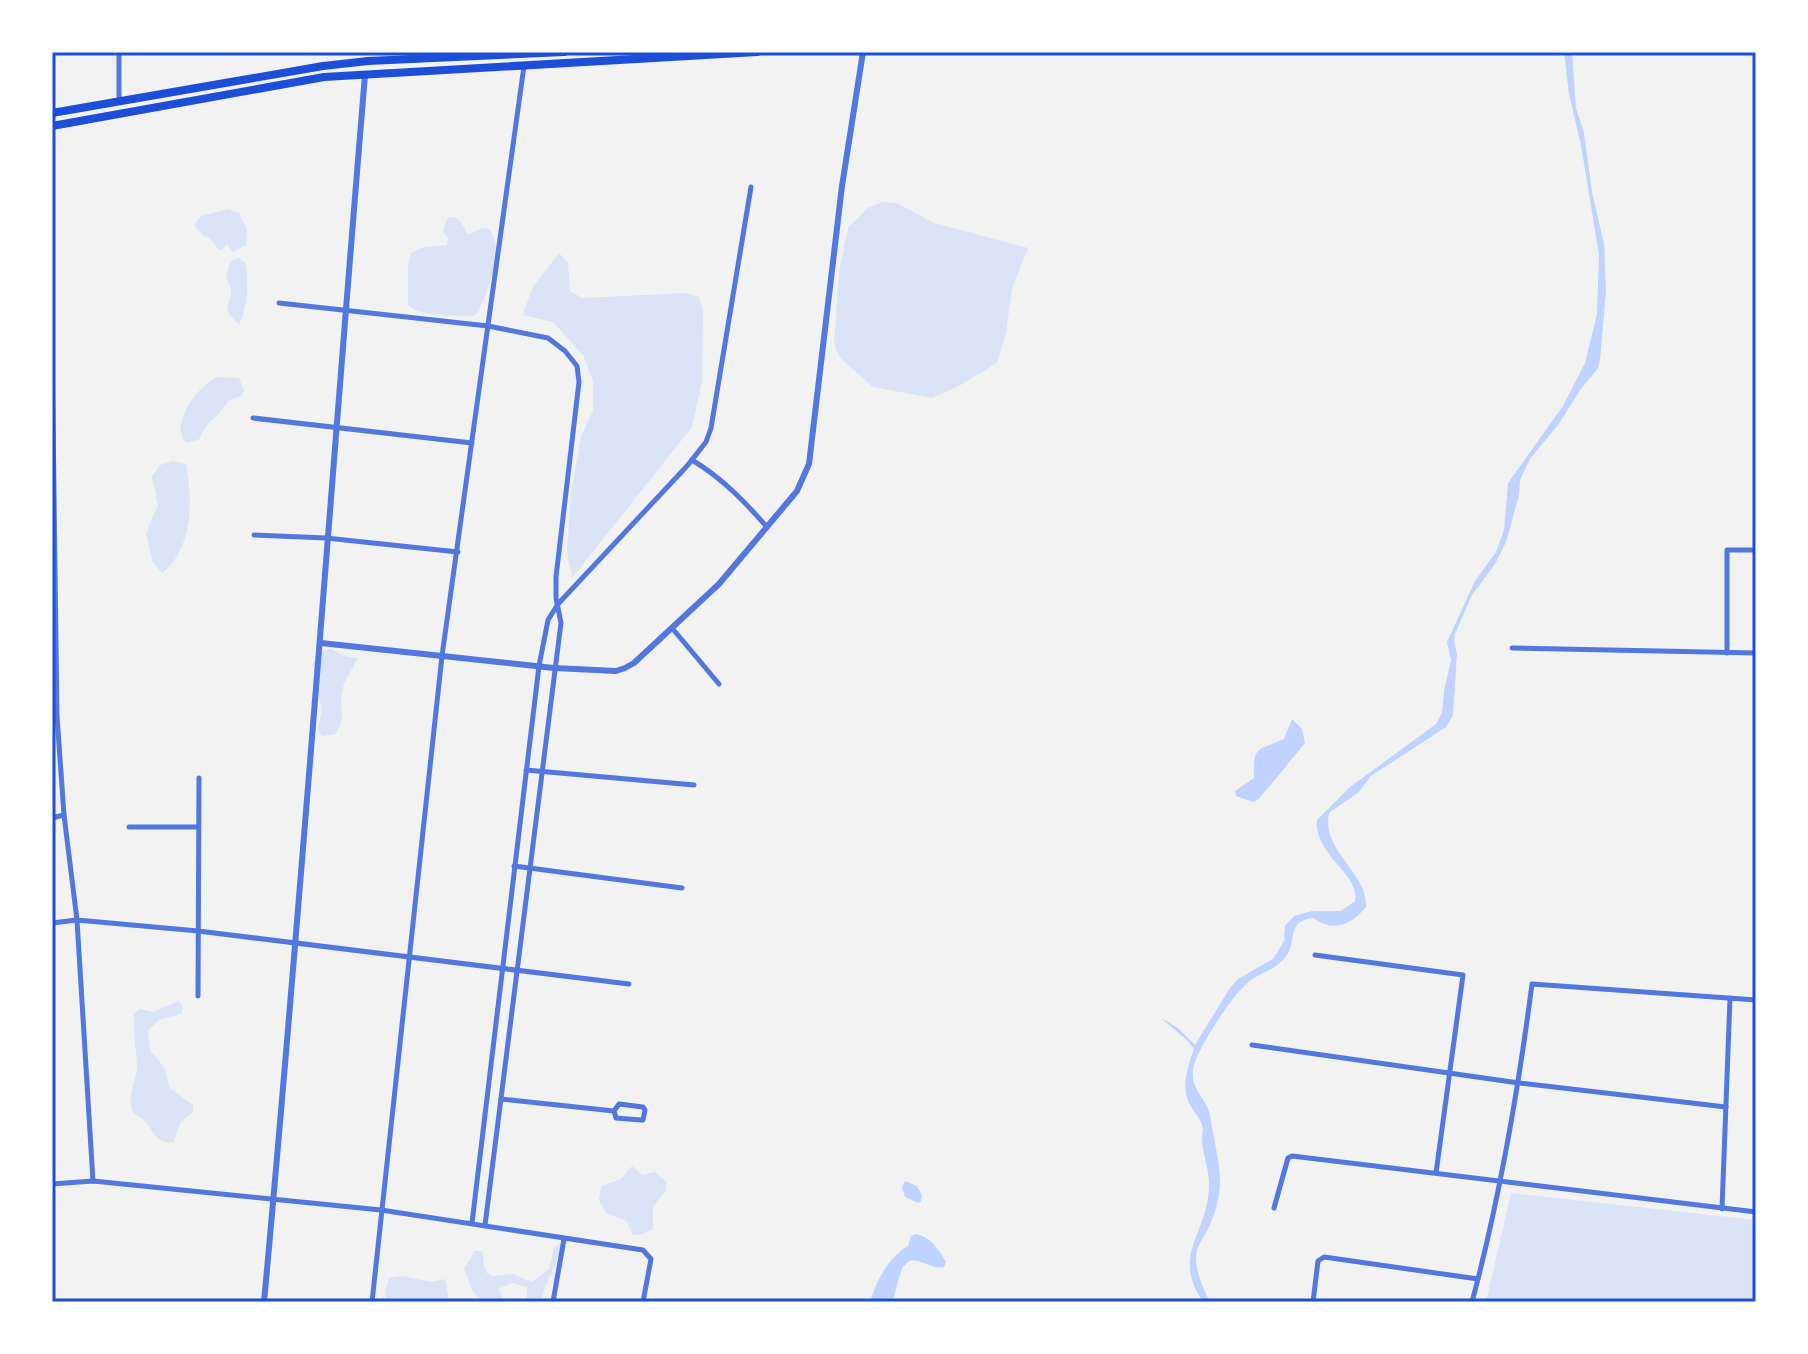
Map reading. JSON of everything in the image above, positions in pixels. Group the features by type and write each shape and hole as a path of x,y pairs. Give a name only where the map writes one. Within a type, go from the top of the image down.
{"highway":[{"path":"52,113 369,56 564,52"},
{"path":"52,126 324,77 757,52"}],"street":[{"path":"119,52 119,100"},
{"path":"321,643 554,668 616,671 634,663 719,584 797,491 809,464 842,186 863,52"},
{"path":"372,1302 442,656 524,65"},
{"path":"264,1302 297,943 321,643 326,538 365,75"},
{"path":"472,1223 539,666 548,620 558,604 706,442 711,428 751,187"},
{"path":"279,303 488,326 548,338 565,351 577,366 578,398 556,577 561,623 485,1225"},
{"path":"52,346 54,716 77,920 93,1181"},
{"path":"253,418 472,443"},
{"path":"692,460 735,491 767,527"},
{"path":"254,535 326,538 458,552"},
{"path":"1727,653 1727,550 1756,550"},
{"path":"672,628 719,684"},
{"path":"1512,648 1756,653"},
{"path":"526,770 694,785"},
{"path":"198,996 199,778"},
{"path":"52,818 64,815"},
{"path":"129,827 198,827"},
{"path":"514,866 682,888"},
{"path":"52,923 77,920 198,931 629,984"},
{"path":"1315,955 1463,975 1436,1173"},
{"path":"1472,1302 1501,1181 1519,1083 1532,984 1756,1000"},
{"path":"1722,1210 1730,998"},
{"path":"1252,1045 1519,1083 1726,1107"},
{"path":"501,1099 614,1111"},
{"path":"619,1104 643,1107 645,1110 642,1120 616,1118 614,1111 619,1104"},
{"path":"1274,1208 1288,1158 1292,1156 1756,1212"},
{"path":"52,1184 93,1181 381,1210 643,1250 651,1259 643,1302"},
{"path":"553,1302 564,1239"},
{"path":"1313,1302 1318,1261 1324,1257 1478,1279"}],"shaded area":[{"path":"882,202 897,203 934,223 1028,248 1012,289 1006,333 997,363 932,398 873,387 840,358 834,344 839,272 848,228 868,208"},
{"path":"228,209 239,213 247,230 246,245 233,252 227,244 222,250 218,249 194,225 201,216"},
{"path":"455,217 468,235 482,228 489,229 494,238 495,260 490,282 478,313 472,316 422,312 408,305 411,253 424,247 447,245 448,238 443,232 447,218"},
{"path":"559,253 568,263 570,291 582,298 685,293 699,297 703,310 702,383 692,427 572,578 567,552 571,494 581,437 593,410 593,381 583,355 553,322 523,315 532,288"},
{"path":"238,258 245,262 247,286 239,325 227,309 231,293 226,274 231,261"},
{"path":"217,377 239,378 244,391 241,396 228,401 200,439 186,443 181,426 183,416 194,397"},
{"path":"173,461 186,464 190,508 180,551 162,573 152,561 146,533 158,505 152,477 160,465"},
{"path":"331,649 344,656 358,658 344,684 342,720 336,734 322,736 318,729 322,708 317,694 317,672 312,664 324,650"},
{"path":"179,1001 183,1007 181,1014 159,1020 148,1030 150,1050 164,1067 170,1088 193,1105 193,1112 181,1122 173,1143 167,1143 159,1139 131,1108 137,1070 134,1014 140,1009 153,1012"},
{"path":"632,1166 642,1175 655,1172 666,1182 666,1190 653,1207 653,1229 641,1235 633,1235 627,1221 606,1213 599,1200 601,1186 621,1179"},
{"path":"1511,1193 1756,1220 1756,1302 1486,1302"},
{"path":"560,1244 541,1302 527,1302 527,1287 512,1283 498,1289 505,1302 484,1302 472,1290 464,1269 475,1251 482,1251 487,1273 493,1276 513,1274 532,1282 549,1269 554,1247"},
{"path":"403,1276 431,1282 445,1279 449,1302 387,1302 385,1292 389,1278"}],"water":[{"path":"1564,52 1572,52 1576,108 1584,133 1592,192 1604,244 1606,290 1598,368 1530,459 1520,480 1506,542 1495,564 1472,595 1455,634 1457,654 1453,715 1446,727 1371,776 1359,792 1329,813 1328,827 1332,839 1360,883 1366,907 1342,925 1328,925 1314,918 1298,924 1288,954 1278,964 1251,980 1235,996 1197,1056 1194,1081 1210,1116 1220,1182 1215,1212 1196,1257 1210,1302 1203,1302 1190,1270 1190,1256 1203,1217 1209,1185 1202,1143 1203,1129 1189,1103 1185,1083 1194,1049 1161,1018 1178,1028 1195,1045 1238,979 1273,959 1284,941 1285,926 1294,916 1312,911 1341,911 1355,901 1351,882 1322,843 1317,820 1350,787 1436,724 1442,713 1451,660 1447,642 1475,581 1496,552 1504,530 1508,483 1563,406 1585,363 1597,314 1599,255"},
{"path":"1292,719 1302,729 1305,743 1259,799 1253,802 1236,796 1235,791 1254,778 1254,760 1258,751 1284,739"},
{"path":"905,1181 917,1186 922,1195 921,1201 918,1203 905,1197 902,1187"},
{"path":"916,1234 937,1248 946,1262 944,1267 909,1261 902,1268 892,1302 870,1302 884,1270 908,1246 911,1236"}]}
